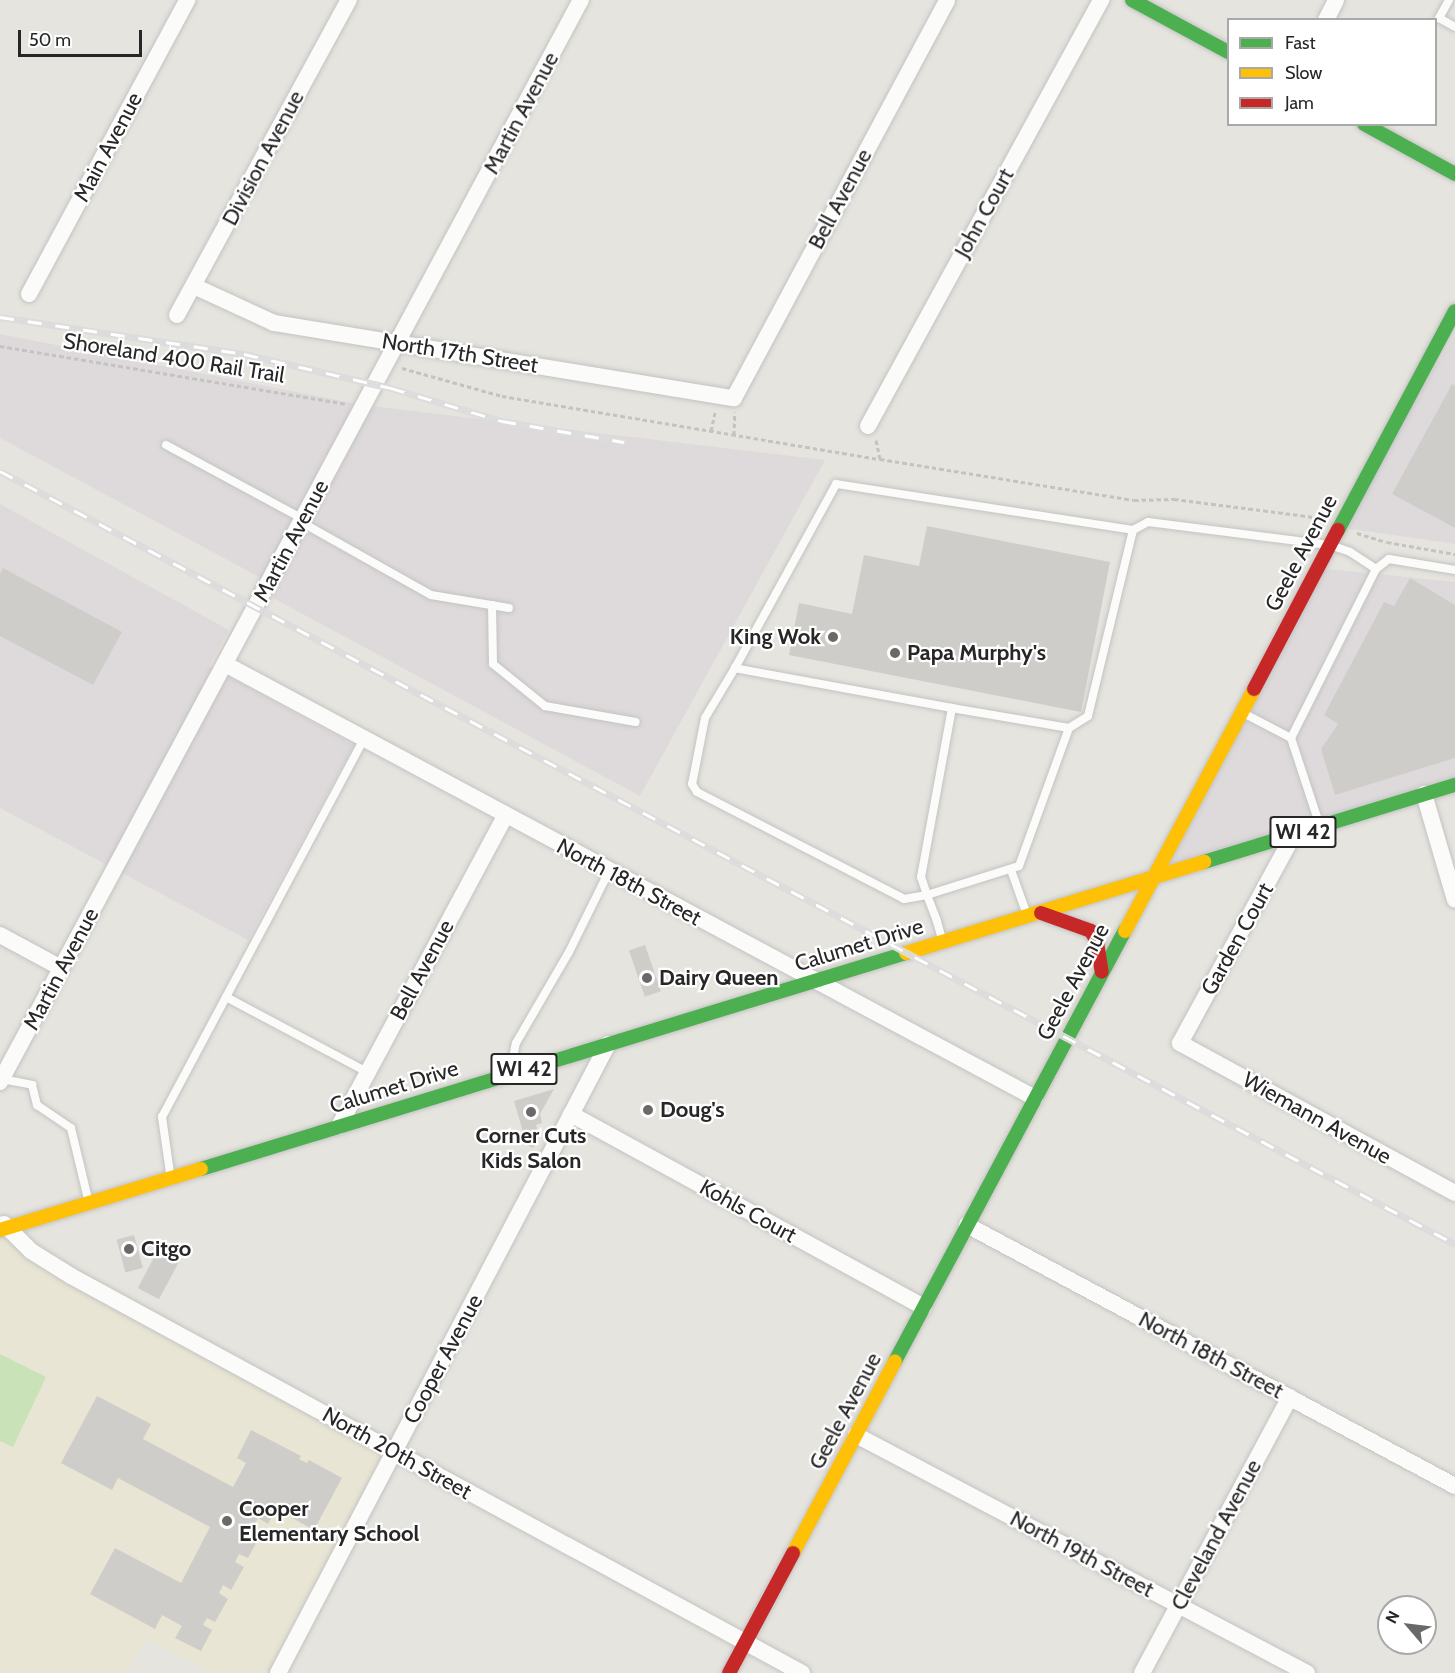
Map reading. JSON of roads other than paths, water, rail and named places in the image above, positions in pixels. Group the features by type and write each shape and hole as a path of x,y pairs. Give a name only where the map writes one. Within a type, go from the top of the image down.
{"street":[{"name":"Main Avenue","path":"28,294 187,0"},
{"name":"Division Avenue","path":"177,315 349,0"},
{"name":"Martin Avenue","path":"1,1081 581,0"},
{"name":"Bell Avenue","path":"734,398 947,0"},
{"name":"John Court","path":"868,426 1101,0"},
{"path":"1132,0 1227,51"},
{"path":"1327,18 1336,0"},
{"path":"1368,126 1455,174"},
{"name":"North 17th Street","path":"194,286 274,323 734,398"},
{"name":"Geele Avenue","path":"729,1673 1150,878 1455,311"},
{"name":"North 18th Street","path":"225,664 1035,1098"},
{"name":"Calumet Drive","path":"3,1226 89,1202 1034,915 1455,785"},
{"path":"1424,794 1455,900"},
{"name":"Bell Avenue","path":"339,1126 506,815"},
{"name":"Garden Court","path":"1180,1043 1294,834"},
{"path":"1034,915 1091,931 1097,942 1101,972"},
{"path":"0,935 61,968"},
{"name":"Wiemann Avenue","path":"1180,1043 1455,1193"},
{"name":"Cooper Avenue","path":"278,1673 608,1044"},
{"name":"Kohls Court","path":"571,1114 924,1307"},
{"name":"North 20th Street","path":"3,1226 31,1251 70,1276 802,1673"},
{"name":"North 18th Street","path":"967,1226 1455,1486"},
{"name":"Cleveland Avenue","path":"1142,1673 1290,1397"},
{"name":"North 19th Street","path":"856,1435 1307,1673"}],"lane":[{"path":"1449,0 1439,18 1455,27"},
{"path":"166,445 431,595 509,608"},
{"path":"1133,530 1088,716 1069,728 1021,864 1011,870 927,896 904,899 694,789 692,783 705,718 836,484 1133,530 1148,522 1330,545 1350,552 1376,569"},
{"path":"1291,738 1376,569 1389,559 1455,570"},
{"path":"492,605 493,664 545,706 636,722"},
{"path":"735,668 1069,728"},
{"path":"944,942 921,877 952,708"},
{"path":"1240,711 1291,738 1320,826"},
{"path":"171,1177 162,1117 364,738"},
{"path":"1011,870 1034,915"},
{"path":"510,1074 516,1043 569,952 609,871"},
{"path":"226,997 367,1072"},
{"path":"1,1081 32,1085 37,1105 71,1128 89,1202"}],"railway":[{"path":"0,317 244,354 391,388 502,421 624,442"},
{"path":"0,471 1455,1244"}],"place":[{"name":"King Wok","path":"833,637"},
{"name":"Papa Murphy's","path":"895,653"},
{"name":"Dairy Queen","path":"647,978"},
{"name":"Doug's","path":"648,1110"},
{"name":"Corner Cuts Kids Salon","path":"531,1112"},
{"name":"Citgo","path":"129,1249"},
{"name":"Cooper Elementary School","path":"227,1521"}]}
